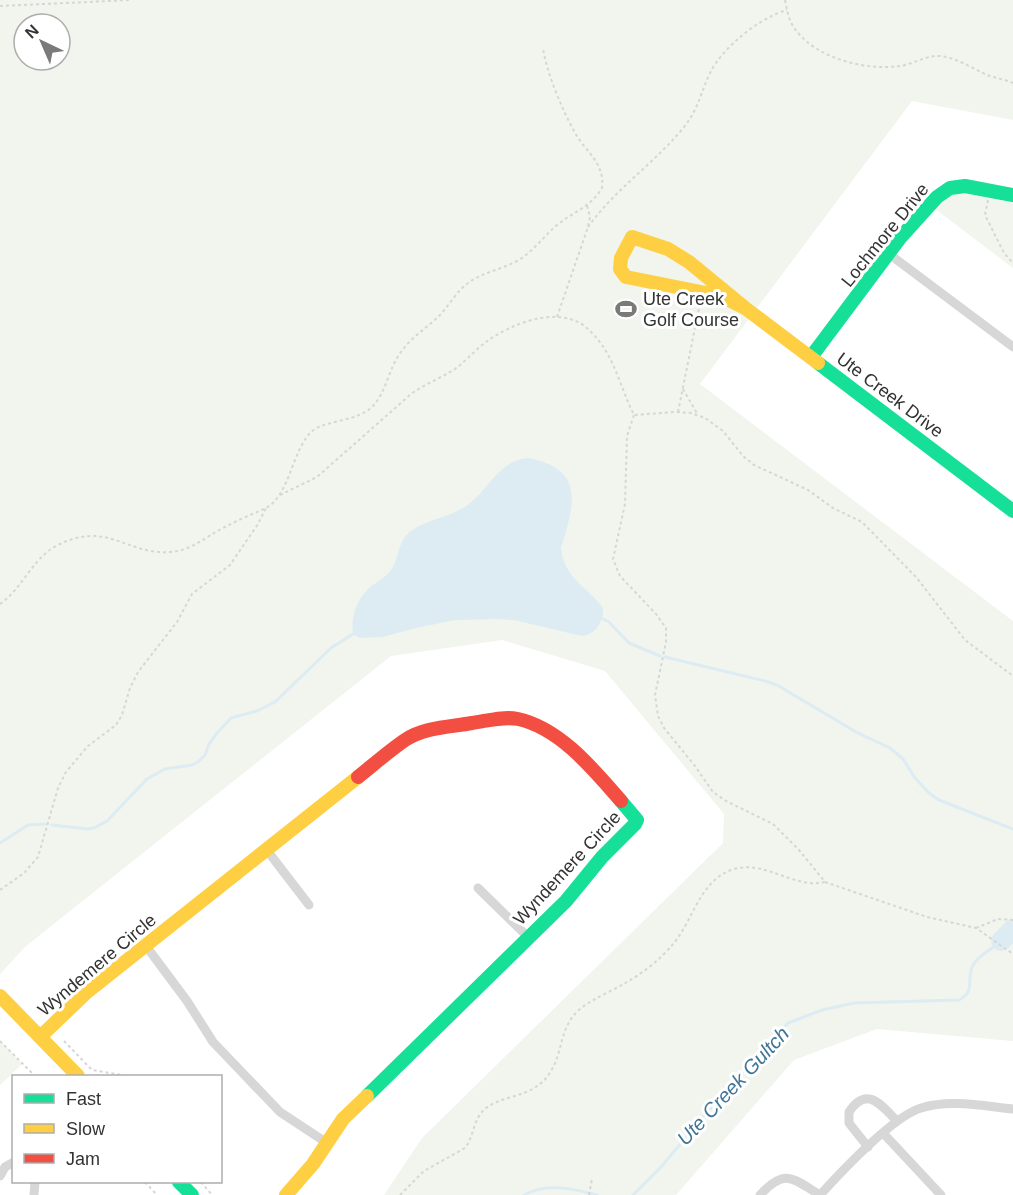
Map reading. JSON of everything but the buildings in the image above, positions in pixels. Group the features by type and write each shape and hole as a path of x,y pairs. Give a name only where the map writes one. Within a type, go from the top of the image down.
{"street":[{"name":"Lochmore Drive","path":"811,357 889,254 918,218 945,190 959,186 1013,195"},
{"name":"Ute Creek Drive","path":"745,308 721,296 624,276 620,269 621,258 632,237 668,249 689,262 745,308 1013,511"},
{"path":"889,254 1013,347"},
{"name":"Wyndemere Circle","path":"40,1037 87,992 411,736 432,729 508,718 532,723 558,737 637,820 632,828 602,857 566,901 343,1119 313,1164 286,1195"},
{"path":"267,849 309,905"},
{"path":"478,888 528,938"},
{"path":"146,946 187,1001 213,1042 280,1112 327,1143"},
{"path":"0,996 76,1075"},
{"path":"868,1147 849,1123 849,1112 856,1104 862,1100 872,1099 897,1121"},
{"path":"760,1195 771,1182 778,1178 787,1178 820,1195 883,1133 897,1121 920,1108 940,1104 1013,1109"},
{"path":"883,1133 941,1195"},
{"path":"0,1176 5,1167 12,1163"},
{"path":"180,1183 192,1195"}],"path":[{"path":"0,6 131,0"},
{"path":"785,0 792,24 803,37 826,53 845,62 895,66 937,56 951,58 989,76 1013,83"},
{"path":"588,227 610,200 683,128 697,108 710,72 723,53 771,16 787,10"},
{"path":"280,495 298,451 310,434 324,425 359,415 373,406 379,399 388,375 404,347 442,313 462,288 481,274 510,265 527,255 557,225 587,205 602,188 598,162 576,135 571,125 548,69 543,48"},
{"path":"990,190 985,216 1004,253 1013,263"},
{"path":"557,318 588,227 590,217 587,205"},
{"path":"678,412 702,293"},
{"path":"0,604 16,591 33,566 47,552 71,539 99,535 152,551 175,552 190,547 225,526 266,508 280,495 317,477 402,401 426,383 456,368 490,339 525,322 542,318 573,320 585,326 604,348 615,367 634,415 627,436 625,504 613,559 620,576 666,628 666,642 655,695 660,721 713,792 726,801 773,824 799,850 825,882"},
{"path":"682,389 699,416"},
{"path":"634,415 678,412 699,416 723,431 743,456 754,465 808,490 833,508 862,522 916,577 965,640 1013,676"},
{"path":"0,890 24,873 38,857 58,788 66,772 88,747 116,725 138,672 177,622 192,594 230,565 266,508"},
{"path":"400,1195 424,1171 465,1148 470,1142 477,1120 486,1108 531,1090 543,1082 551,1071 565,1028 576,1014 589,1003 633,979 668,950 676,941 699,900 715,880 729,871 742,868 771,871 812,883 825,882 919,914 976,928 1013,954"},
{"path":"976,928 998,919 1013,920"},
{"path":"0,1041 33,1075"},
{"path":"64,1041 92,1070 117,1075"},
{"path":"589,1195 592,1179"},
{"path":"146,1183 158,1195"},
{"path":"202,1183 212,1195"}],"shaded area":[{"name":"Ute Creek Golf Course","path":"0,0 1013,0 1013,120 912,101 700,384 1013,621 1013,1041 877,1029 794,1060 676,1195 384,1195 422,1138 723,843 724,814 605,671 502,640 391,656 26,946 0,974"},
{"path":"945,190 1013,195 1013,268 930,205"},
{"path":"528,458 547,463 567,480 572,504 561,548 563,559 571,575 603,608 600,622 595,630 582,636 514,620 496,619 455,620 382,637 360,638 353,634 354,613 359,601 391,570 407,534 469,504 502,469 518,460"},
{"path":"0,1041 22,1064 0,1085"}],"waterway":[{"path":"603,619 609,622 629,643 660,656"},
{"name":"Ute Creek Gultch","path":"52,825 87,829 107,821 147,779 165,769 198,762 205,755 217,733 231,718 257,711 275,702 331,648 353,634"},
{"path":"665,657 777,685 856,732 890,748 903,759 915,778 929,793 939,800 1013,829"},
{"name":"Ute Creek Gultch","path":"0,843 28,825 45,824"},
{"name":"Ute Creek Gultch","path":"1001,941 1013,929"},
{"name":"Ute Creek Gultch","path":"633,1195 661,1167 725,1091 788,1023 822,1010 854,1003 959,1000 968,992 971,970 975,962 996,945"},
{"name":"Ute Creek Gultch","path":"524,1195 551,1188 570,1189 597,1195"}],"traffic: fast":[{"path":"811,357 900,238 937,197 950,188 965,186 1013,195"},
{"path":"818,363 1013,511"},
{"path":"367,1096 566,901 602,857 635,824 637,820 621,801"},
{"path":"180,1183 192,1195"}],"traffic: slow":[{"path":"745,308 721,296 626,277 620,269 621,258 632,237 668,249 689,262 818,363"},
{"path":"40,1037 87,992 358,777"},
{"path":"0,996 77,1075"},
{"path":"286,1195 313,1164 343,1119 367,1096"}],"traffic: jam":[{"path":"358,777 399,744 421,732 512,718 533,724 562,741 588,764 621,801"}],"place":[{"name":"Ute Creek Golf Course","path":"626,309"}]}
